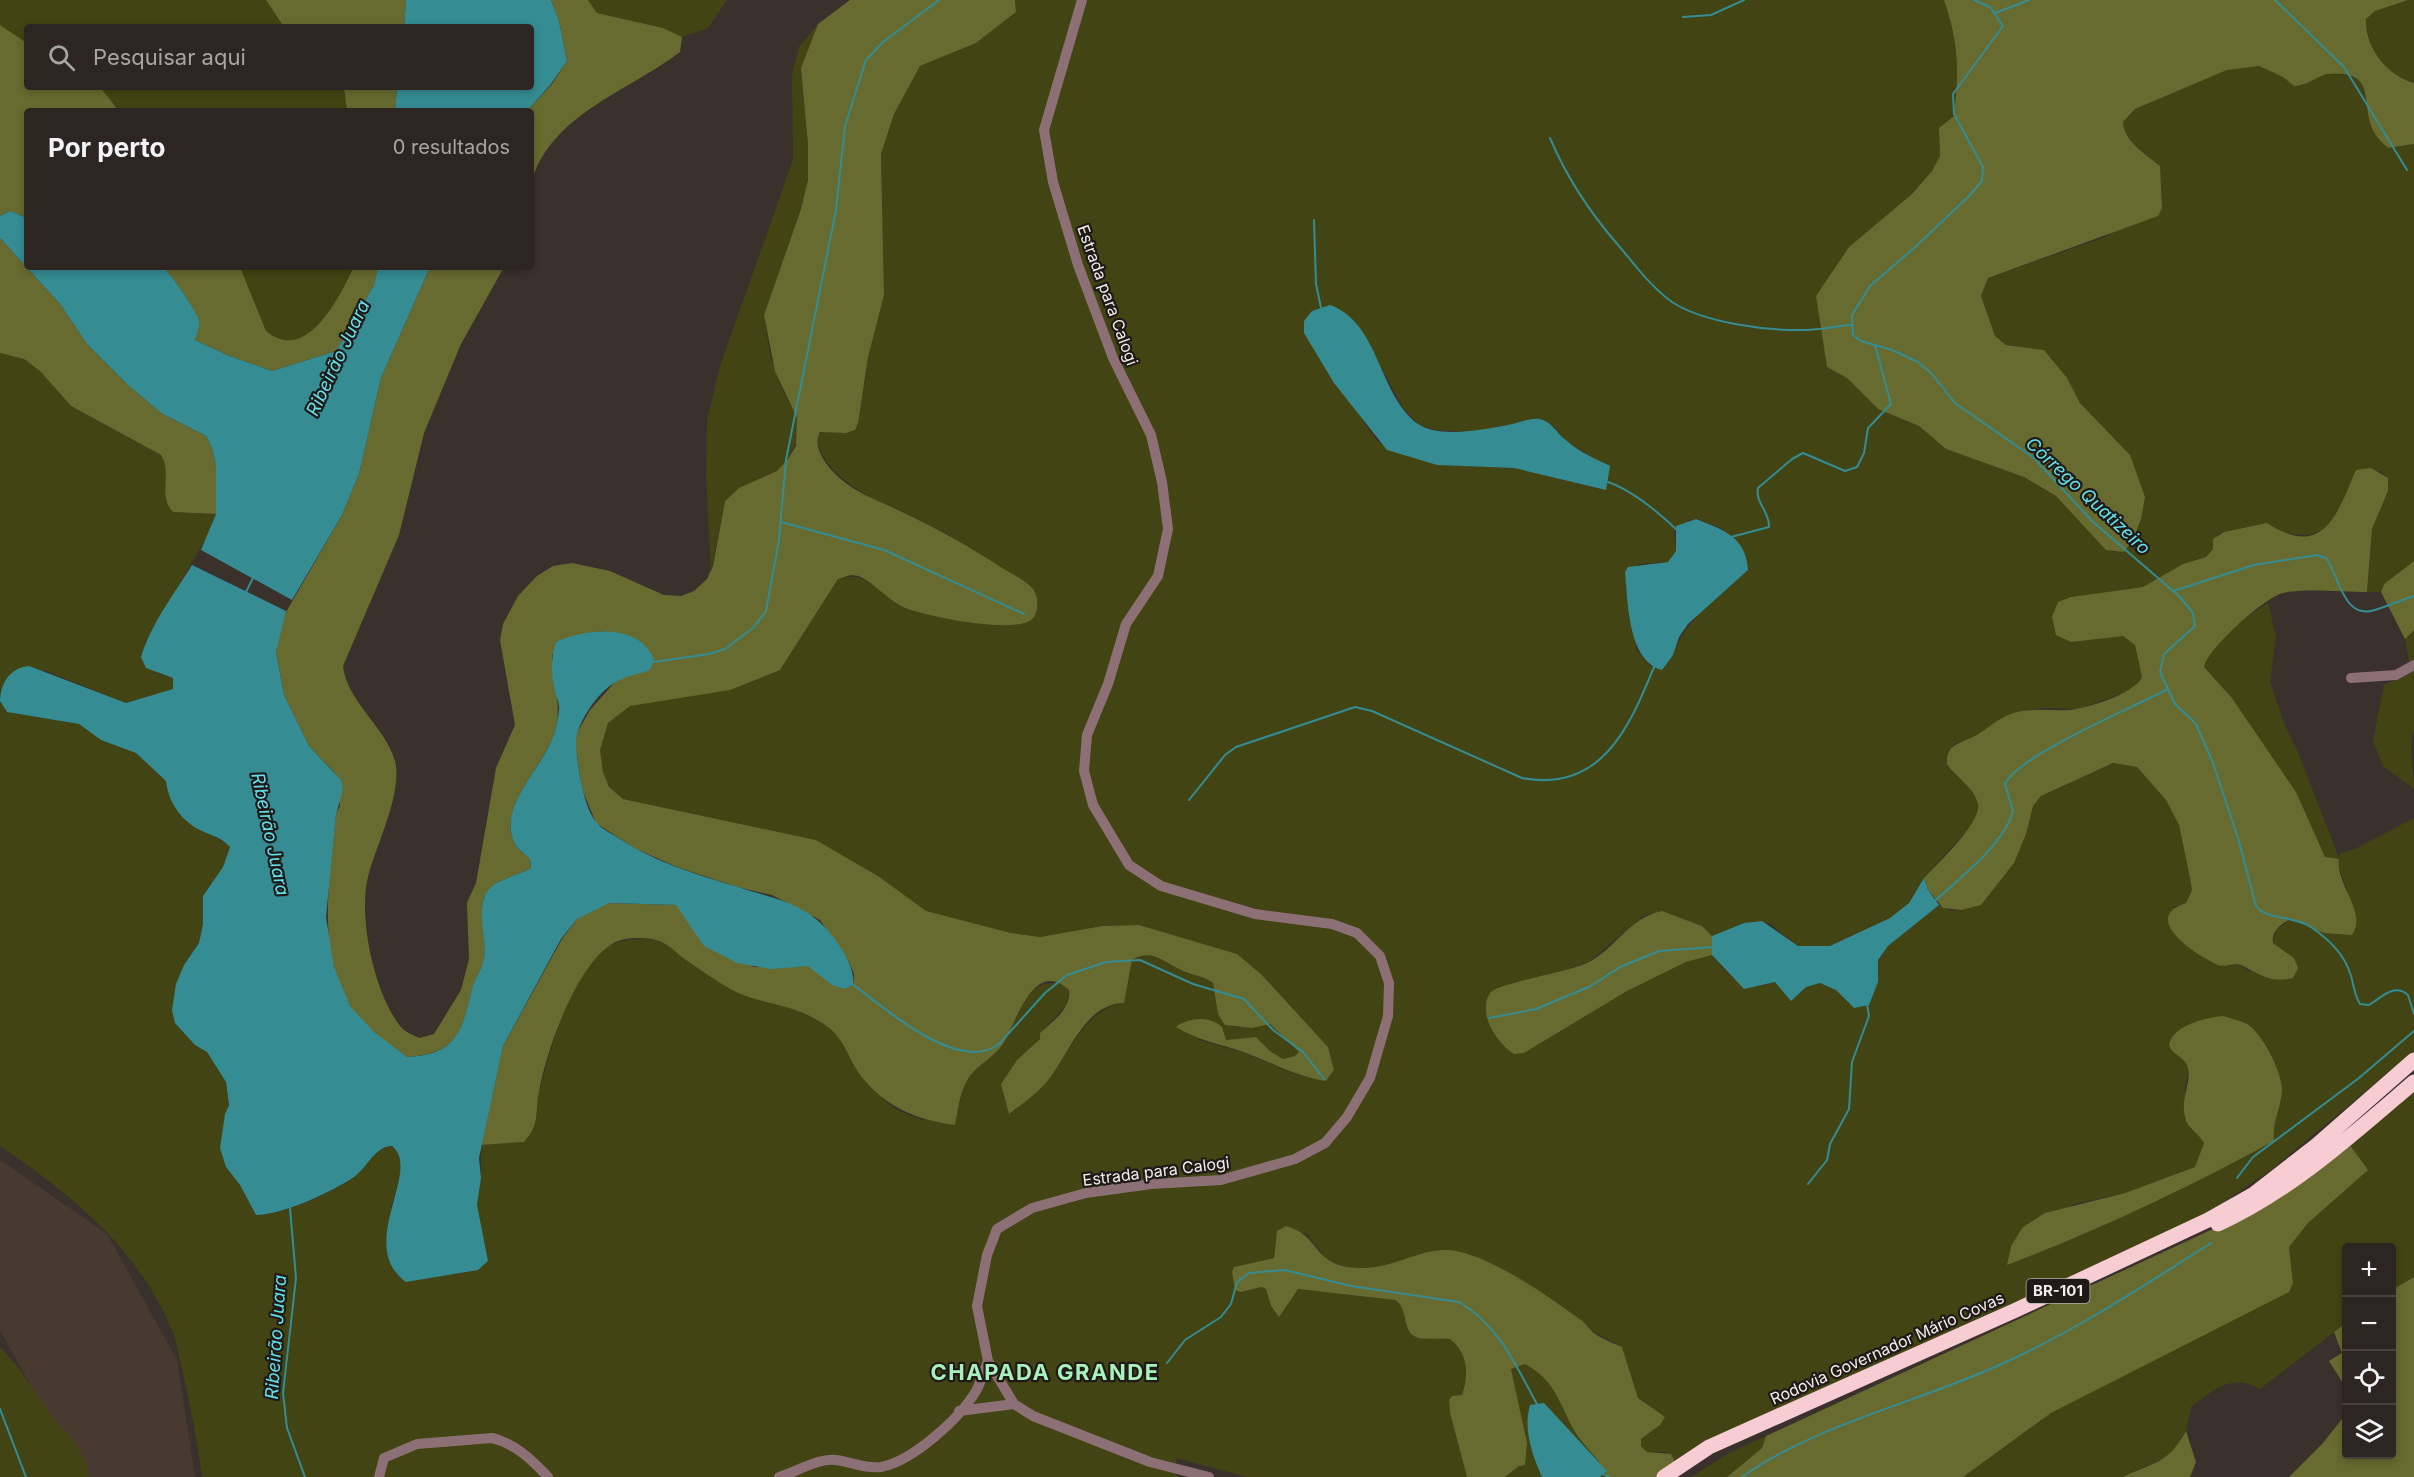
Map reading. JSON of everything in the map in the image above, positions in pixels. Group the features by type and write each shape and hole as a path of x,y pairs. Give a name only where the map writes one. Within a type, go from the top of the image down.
{"highway":[{"name":"Rodovia Governador Mário Covas","path":"1672,1475 1718,1443 2016,1310 2208,1220 2264,1187 2317,1145 2414,1060"},
{"name":"Rodovia Governador Mário Covas","path":"1672,1475 1756,1434 1971,1339 2259,1204 2329,1154 2414,1082"}],"street":[{"name":"Estrada para Calogi","path":"1082,0 1044,129 1053,182 1078,265 1113,358 1151,435 1162,482 1168,529 1158,576 1126,624 1108,684 1088,735 1083,771 1093,805 1129,865 1161,886 1255,914 1332,924 1357,933 1380,956 1389,983 1388,1016 1370,1078 1347,1117 1325,1143 1295,1160 1221,1180 1151,1184 1086,1193 1032,1208 997,1229 987,1255 977,1306 988,1361 1014,1404 1033,1416 1178,1473 1209,1477"},
{"path":"2351,678 2396,675 2414,665"},
{"path":"779,1477 812,1464 834,1460 861,1467 880,1467 904,1460 925,1446 975,1392 988,1361"},
{"path":"959,1410 1014,1404"},
{"path":"379,1477 384,1458 417,1444 492,1438 505,1440 533,1461 548,1477"}],"shaded area":[{"path":"0,0 266,0 282,24 24,24 24,41 0,25"},
{"path":"588,0 727,0 708,28 682,37 663,28 597,13"},
{"path":"1015,0 1944,0 1955,44 1957,85 1954,116 1939,128 1940,156 1932,171 1912,194 1849,247 1816,296 1827,367 1847,378 1878,409 1919,426 1946,449 2024,477 2056,496 2106,549 2116,553 2130,455 2080,403 2067,378 2017,346 2006,345 1995,336 1981,296 1988,278 2108,236 2160,166 2131,141 2124,129 2123,122 2135,109 2227,70 2259,66 2283,77 2295,86 2329,74 2355,78 2361,84 2370,123 2379,140 2388,148 2414,144 2414,561 2384,584 2381,592 2367,592 2372,529 2388,491 2388,478 2380,471 2348,491 2332,522 2325,529 2316,533 2297,535 2267,524 2224,532 2218,534 2213,549 2206,557 2183,564 2143,587 2071,597 2106,637 2123,636 2135,645 2142,677 2131,690 2079,709 2041,708 2009,715 1974,737 1954,744 1952,772 1969,787 1978,803 1978,813 1972,825 1924,878 1909,903 1890,918 1830,946 1798,946 1769,923 1744,923 1712,936 1702,926 1662,911 1643,916 1589,962 1545,977 1524,1053 1627,991 1686,962 1712,955 1732,977 1746,985 1764,985 1775,982 1799,994 1806,987 1820,983 1836,990 1849,1004 1878,982 1878,960 1888,946 1939,905 1951,911 1961,910 1987,897 2014,863 2033,806 2041,796 2113,763 2137,767 2166,800 2179,825 2192,890 2186,903 2173,907 2220,966 2240,965 2248,971 2294,958 2273,943 2276,930 2291,919 2300,922 2348,892 2338,866 2325,857 2315,839 2296,792 2232,698 2204,667 2207,658 2221,640 2240,622 2268,603 2276,637 2270,681 2285,726 2297,750 2339,858 2340,853 2355,849 2414,818 2414,1051 2271,1170 2206,1214 1676,1464 1665,1452 1647,1452 1641,1446 1641,1439 1660,1425 1647,1404 1638,1398 1622,1347 1592,1331 1584,1322 1472,1255 1442,1250 1384,1267 1358,1269 1328,1261 1306,1233 1276,1238 1274,1258 1234,1267 1248,1290 1262,1287 1266,1289 1271,1306 1279,1317 1297,1289 1395,1300 1402,1306 1418,1338 1444,1337 1455,1342 1464,1355 1466,1371 1462,1395 1449,1400 1450,1413 1467,1477 1247,1477 1176,1458 1176,1477 202,1477 193,1421 176,1343 158,1301 141,1273 100,1225 77,1204 0,1146 0,701 7,712 79,724 101,740 136,753 166,781 173,803 182,816 194,826 220,839 230,847 223,867 203,896 203,924 199,943 184,965 195,1045 207,1052 226,1082 229,1106 225,1114 226,1167 240,1185 256,1215 279,1212 333,1189 359,1173 381,1150 392,1146 400,1159 401,1167 396,1193 390,1208 488,1255 482,1240 477,1205 481,1178 481,1145 524,1142 530,1135 535,1123 538,1096 549,1054 567,1004 593,959 606,948 621,941 647,939 661,942 719,982 747,994 792,1007 819,1020 831,1029 847,1047 874,1087 890,1105 901,1112 923,1120 958,1108 965,1083 1017,1017 1027,994 1043,984 1060,983 1069,990 1066,1006 1040,1033 1040,1039 1017,1060 1001,1084 1009,1114 1019,1107 1033,1096 1054,1073 1085,1026 1107,1008 1120,1003 1132,960 1145,955 1156,957 1213,984 1218,1014 1234,1027 1270,1024 1300,1052 1283,1059 1270,1051 1256,1037 1226,1041 1196,1039 1245,1053 1298,1075 1326,1081 1334,1070 1328,1047 1261,974 1237,954 1139,925 1102,926 1040,937 1011,933 925,911 878,876 816,840 623,799 609,787 603,772 600,750 608,723 630,706 780,670 838,579 861,578 882,591 951,536 870,497 850,484 833,469 822,454 817,436 823,431 846,433 884,295 881,154 894,114 920,66 976,43 1016,12","holes":["1354,322 1403,408 1419,425 1435,430 1474,432 1537,419 1553,426 1567,442 1585,453 1605,490 1514,468 1437,465 1378,442 1363,421","1697,519 1722,529 1748,570 1686,629 1673,655 1651,667 1636,649 1638,564 1668,562 1676,551 1674,531 1689,520","2260,1037 2274,1062 2282,1090 2274,1127 2274,1141 2143,1207 2007,1265 2011,1246 2074,1204 2125,1193 2195,1167 2204,1143 2200,1136 2190,1128 2185,1095 2188,1067 2186,1062 2175,1054"]},
{"path":"2414,0 2414,83 2395,74 2380,59 2370,40 2366,19 2375,11"},
{"path":"818,24 801,68 808,145 808,180 801,209 764,315 770,355 781,386 797,418 798,438 788,459 777,471 739,488 725,501 711,571 706,475 707,420 720,366 793,160 792,75 799,47"},
{"path":"102,90 344,90 347,108 117,108"},
{"path":"241,270 352,270 330,309 308,334 295,340 281,339 266,331"},
{"path":"0,353 24,359 40,371 71,406 161,455 168,475 173,512 216,514 207,537 145,643 141,657 159,674 173,678 173,689 126,703 44,670 5,682 0,697"},
{"path":"2414,630 2414,730 2411,751 2414,789 2383,766 2373,741 2384,685 2411,673 2405,639"},
{"path":"2414,1092 2414,1277 2396,1288 2396,1243 2342,1243 2342,1326 2260,1389 2250,1384 2232,1383 2208,1394 2191,1407 2186,1431 2176,1449 2168,1456 2123,1477 1963,1477 2051,1413 2288,1292 2293,1282 2288,1247 2308,1223 2333,1200 2349,1144"},
{"path":"0,1160 107,1234 177,1360 195,1477 81,1477 0,1330"},
{"path":"0,1347 17,1366 55,1421 72,1438 87,1465 88,1477 0,1477"},
{"path":"1525,1364 1540,1372 1558,1393 1564,1411 1602,1463 1607,1477 1505,1477 1519,1466 1523,1428 1511,1368"},
{"path":"1766,1436 1762,1448 1727,1477 1691,1477 1731,1452"}],"green space":[{"path":"266,0 406,0 404,24 282,24"},
{"path":"551,0 588,0 597,13 663,28 682,37 680,52 573,122 540,160 534,176 534,108 530,108 552,84 567,61 559,21"},
{"path":"850,0 1015,0 1016,12 976,43 920,66 894,114 881,154 884,295 868,357 858,423 855,430 846,433 820,432 818,446 824,461 841,480 854,489 943,533 1026,583 1033,589 1036,596 1036,613 1032,619 1023,623 1008,625 989,625 948,619 903,607 859,576 851,575 838,579 780,670 730,690 630,706 608,723 600,750 603,772 609,787 623,799 816,840 878,876 926,911 1011,933 1040,937 1102,926 1139,925 1237,954 1261,974 1328,1047 1334,1070 1326,1081 1285,1069 1202,1039 1176,1027 1187,1021 1199,1019 1212,1021 1222,1027 1226,1040 1256,1037 1270,1051 1283,1059 1295,1056 1299,1052 1270,1024 1252,1028 1225,1025 1218,1014 1213,983 1156,957 1145,955 1132,960 1124,1003 1110,1005 1087,1022 1045,1084 1009,1114 1001,1084 1017,1060 1040,1039 1040,1033 1064,1009 1069,997 1069,990 1056,982 1045,982 1036,987 1020,1009 1003,1044 967,1081 955,1125 941,1123 903,1110 880,1096 861,1076 839,1038 816,1019 732,990 660,941 633,938 612,944 599,955 575,990 548,1055 539,1092 535,1124 529,1136 524,1142 481,1145 503,1046 562,939 577,919 589,910 609,903 676,905 754,967 808,966 845,989 853,985 854,974 849,962 820,920 772,895 737,887 677,867 634,848 596,823 582,789 575,742 578,731 590,710 615,682 629,636 605,632 595,632 580,637 552,655 558,707 556,727 548,749 516,801 512,815 511,829 514,842 530,859 531,868 499,882 485,895 482,910 484,960 473,986 465,1018 454,1038 446,1046 436,1051 407,1057 375,1033 349,1004 332,959 329,935 329,887 336,814 340,806 334,772 309,746 284,695 276,652 282,619 342,515 359,474 381,378 429,270 502,270 461,344 424,433 399,535 343,666 351,691 383,736 395,761 395,788 388,819 368,877 365,913 371,954 383,994 400,1026 419,1038 434,1034 461,990 469,959 467,903 476,883 496,768 515,725 500,640 503,624 518,596 537,576 553,566 572,563 610,571 664,595 681,596 694,591 707,579 713,566 725,501 739,488 777,471 796,446 797,418 775,371 764,315 801,209 808,180 808,145 801,68 818,24"},
{"path":"1944,0 2408,0 2375,11 2366,19 2369,40 2380,59 2395,74 2414,83 2414,144 2388,148 2378,138 2370,123 2365,92 2361,84 2355,78 2345,74 2329,74 2294,86 2283,77 2259,66 2227,70 2135,109 2123,122 2131,142 2160,166 2162,208 2158,216 1988,278 1981,296 1995,336 2006,345 2044,350 2067,378 2080,403 2130,455 2145,497 2141,519 2133,540 2124,552 2106,550 2056,496 2024,477 1946,449 1919,426 1878,409 1847,378 1827,367 1816,296 1849,247 1912,194 1932,171 1940,156 1939,128 1954,116 1957,57 1953,30"},
{"path":"0,25 24,41 24,90 102,90 117,108 24,108 24,217 10,211 0,216"},
{"path":"344,90 397,90 395,108 347,108"},
{"path":"0,238 24,264 24,270 29,270 60,304 87,344 129,386 161,413 206,436 212,448 216,466 216,514 173,512 166,499 166,470 161,455 71,406 40,371 24,359 0,353"},
{"path":"166,270 241,270 266,331 281,339 295,340 308,334 320,323 340,294 352,270 377,270 374,285 336,351 272,371 227,355 195,340 199,325 196,316"},
{"path":"2371,468 2388,478 2388,491 2372,529 2367,592 2283,593 2263,604 2238,625 2215,648 2204,667 2232,698 2296,792 2325,857 2339,859 2339,868 2356,917 2356,926 2352,935 2324,933 2291,919 2284,923 2275,931 2273,943 2294,958 2298,968 2293,978 2285,980 2271,979 2238,964 2218,965 2197,953 2176,936 2170,927 2168,918 2173,910 2186,903 2192,890 2179,825 2166,800 2137,767 2113,763 2041,796 2033,806 2026,834 2014,863 1981,905 1961,910 1943,908 1928,890 1924,878 1966,832 1977,812 1978,804 1973,793 1947,764 1951,749 2008,715 2030,710 2068,710 2086,707 2120,695 2142,677 2135,645 2123,636 2071,642 2056,635 2052,617 2058,602 2071,597 2143,587 2183,564 2206,557 2213,549 2213,539 2224,532 2267,523 2286,533 2302,537 2315,534 2326,527 2335,516 2356,470"},
{"path":"2414,561 2414,630 2405,639 2381,592 2384,584"},
{"path":"1662,911 1702,926 1712,936 1712,955 1686,962 1627,991 1524,1053 1514,1054 1501,1043 1487,1018 1486,1004 1491,992 1507,985 1587,963 1606,950 1640,920"},
{"path":"2223,1016 2251,1027 2264,1043 2275,1063 2282,1091 2274,1127 2274,1141 2143,1207 2007,1265 2011,1246 2023,1227 2045,1213 2125,1193 2195,1167 2204,1143 2188,1125 2185,1117 2184,1103 2189,1077 2187,1065 2169,1045 2172,1038 2183,1028 2199,1021"},
{"path":"2349,1144 2368,1170 2308,1223 2289,1247 2293,1283 2289,1292 2051,1413 1963,1477 1727,1477 1762,1448 1766,1436 2267,1204"},
{"path":"1286,1226 1305,1236 1328,1260 1348,1267 1382,1266 1424,1253 1439,1250 1454,1251 1486,1261 1528,1284 1583,1321 1597,1335 1622,1347 1638,1398 1665,1417 1660,1425 1641,1439 1641,1446 1647,1452 1671,1454 1676,1464 1660,1477 1607,1477 1598,1460 1577,1435 1557,1395 1545,1379 1525,1364 1511,1369 1527,1443 1525,1465 1519,1466 1505,1477 1467,1477 1450,1413 1449,1400 1452,1396 1462,1395 1466,1372 1464,1357 1450,1339 1423,1339 1411,1334 1402,1308 1395,1300 1298,1289 1279,1317 1271,1306 1266,1289 1262,1287 1240,1292 1235,1290 1232,1272 1234,1267 1274,1258 1277,1231"},
{"path":"2414,1277 2414,1477 2289,1477 2323,1443 2342,1419 2342,1459 2396,1459 2396,1288"},
{"path":"2342,1326 2342,1353 2334,1332"},
{"path":"2342,1353 2342,1382 2329,1361"},
{"path":"2186,1431 2196,1462 2190,1477 2123,1477 2167,1456 2180,1442"}],"water":[{"path":"406,0 551,0 559,21 567,61 530,108 395,108 397,90 534,90 534,24 404,24"},
{"path":"10,211 24,217 24,264 0,238 0,216"},
{"path":"29,270 166,270 197,316 199,326 195,340 227,355 272,371 336,351 374,285 377,270 429,270 381,378 359,474 342,515 292,600 201,550 216,514 216,466 212,448 206,436 161,413 129,386 87,344 60,304"},
{"path":"1330,305 1346,314 1359,327 1394,396 1418,424 1427,429 1464,432 1533,419 1544,420 1577,449 1610,466 1606,490 1514,468 1437,465 1387,450 1334,383 1304,333 1304,321 1312,311"},
{"path":"1696,519 1732,536 1743,550 1748,570 1688,624 1679,637 1673,655 1662,670 1642,655 1636,643 1629,614 1625,572 1628,567 1668,562 1676,551 1676,526"},
{"path":"192,565 286,611 276,652 284,695 309,746 341,780 343,789 336,815 326,917 334,967 350,1006 374,1032 407,1057 436,1052 446,1046 460,1029 473,985 484,959 482,911 485,895 498,882 531,868 530,859 514,842 511,828 512,815 523,788 548,749 556,727 559,707 552,670 556,642 582,634 611,632 625,634 647,648 654,660 650,670 620,680 602,693 588,710 579,729 576,746 582,787 589,808 598,824 633,847 662,861 798,907 810,914 843,951 852,971 853,985 845,989 832,985 808,966 771,969 737,963 704,946 676,905 609,903 577,919 561,939 503,1046 479,1158 481,1178 477,1205 488,1261 478,1270 406,1282 392,1267 387,1249 387,1229 400,1173 399,1158 392,1146 381,1149 359,1173 333,1189 293,1207 256,1215 240,1185 226,1167 220,1148 225,1114 229,1105 226,1082 207,1052 195,1045 175,1023 172,1010 176,984 184,965 199,943 203,924 203,896 223,867 230,847 220,839 193,826 181,816 169,796 166,781 136,753 101,740 79,724 7,712 0,701 2,688 8,677 22,667 29,666 126,703 173,689 173,678 146,668 141,657 157,621"},
{"path":"1924,878 1928,890 1939,905 1888,946 1878,960 1878,982 1869,1005 1854,1008 1836,990 1820,983 1806,987 1791,1001 1775,982 1744,989 1712,955 1712,936 1744,923 1762,921 1798,946 1830,946 1890,918 1909,903"},
{"path":"1544,1403 1607,1471 1600,1477 1542,1477 1528,1433 1528,1414 1530,1405"}],"waterway":[{"path":"654,662 709,654 725,649 753,628 766,611 779,540 786,460 836,210 845,126 866,60 883,42 939,0"},
{"path":"1683,17 1711,15 1744,0"},
{"name":"Córrego Quatizeiro","path":"1974,0 1990,7 2003,26 1953,94 1954,114 1983,167 1982,181 1913,249 1870,286 1852,315 1853,335 1861,341 1892,350 1918,362 1932,374 1955,403 2034,458 2092,521 2180,597 2193,613 2195,626 2164,654 2160,672 2175,704 2196,724 2213,763 2238,838 2256,906 2267,914 2311,927 2329,941 2347,966 2360,1004 2369,1005 2388,992 2398,990 2408,995 2414,1014"},
{"path":"1995,13 2029,0"},
{"path":"2275,0 2344,67 2407,170"},
{"path":"1550,138 1580,195 1598,221 1644,276 1672,302 1701,315 1755,327 1805,330 1851,325"},
{"path":"1314,220 1316,284 1321,308"},
{"path":"1731,537 1769,527 1758,488 1792,459 1803,453 1845,471 1857,467 1864,453 1868,428 1891,404 1875,345"},
{"path":"1605,481 1634,495 1677,530"},
{"path":"781,522 884,550 1024,614"},
{"path":"2173,591 2254,565 2317,555 2326,558 2344,595 2356,609 2375,610 2414,596"},
{"name":"Ribeirão Juara","path":"246,592 253,578"},
{"path":"1189,800 1225,755 1236,747 1355,707 1372,711 1522,778 1549,780 1572,776 1592,766 1622,733 1654,667"},
{"path":"1935,901 1980,860 2001,835 2013,811 2005,784 2014,773 2053,746 2168,689"},
{"path":"1489,1018 1536,1009 1591,986 1620,967 1659,951 1712,947"},
{"path":"851,983 902,1021 943,1045 963,1051 982,1051 999,1044 1045,993 1067,975 1106,962 1140,960 1193,984 1244,999 1273,1030 1303,1052 1324,1079"},
{"path":"1808,1184 1827,1160 1830,1144 1849,1109 1852,1062 1869,1016 1867,1004"},
{"path":"2237,1178 2253,1157 2359,1078 2414,1031"},
{"name":"Ribeirão Juara","path":"290,1208 296,1278 283,1393 287,1428 305,1477"},
{"path":"1742,1477 1801,1443 2025,1353 2106,1309 2211,1243"},
{"path":"1167,1363 1185,1340 1221,1317 1231,1304 1237,1282 1249,1273 1285,1270 1351,1286 1459,1302 1473,1311 1496,1334 1514,1361 1537,1404"},
{"path":"0,1409 26,1477"},
{"path":"1603,1474 1609,1477"}],"district":[{"name":"CHAPADA GRANDE","path":"1045,1372"}]}
